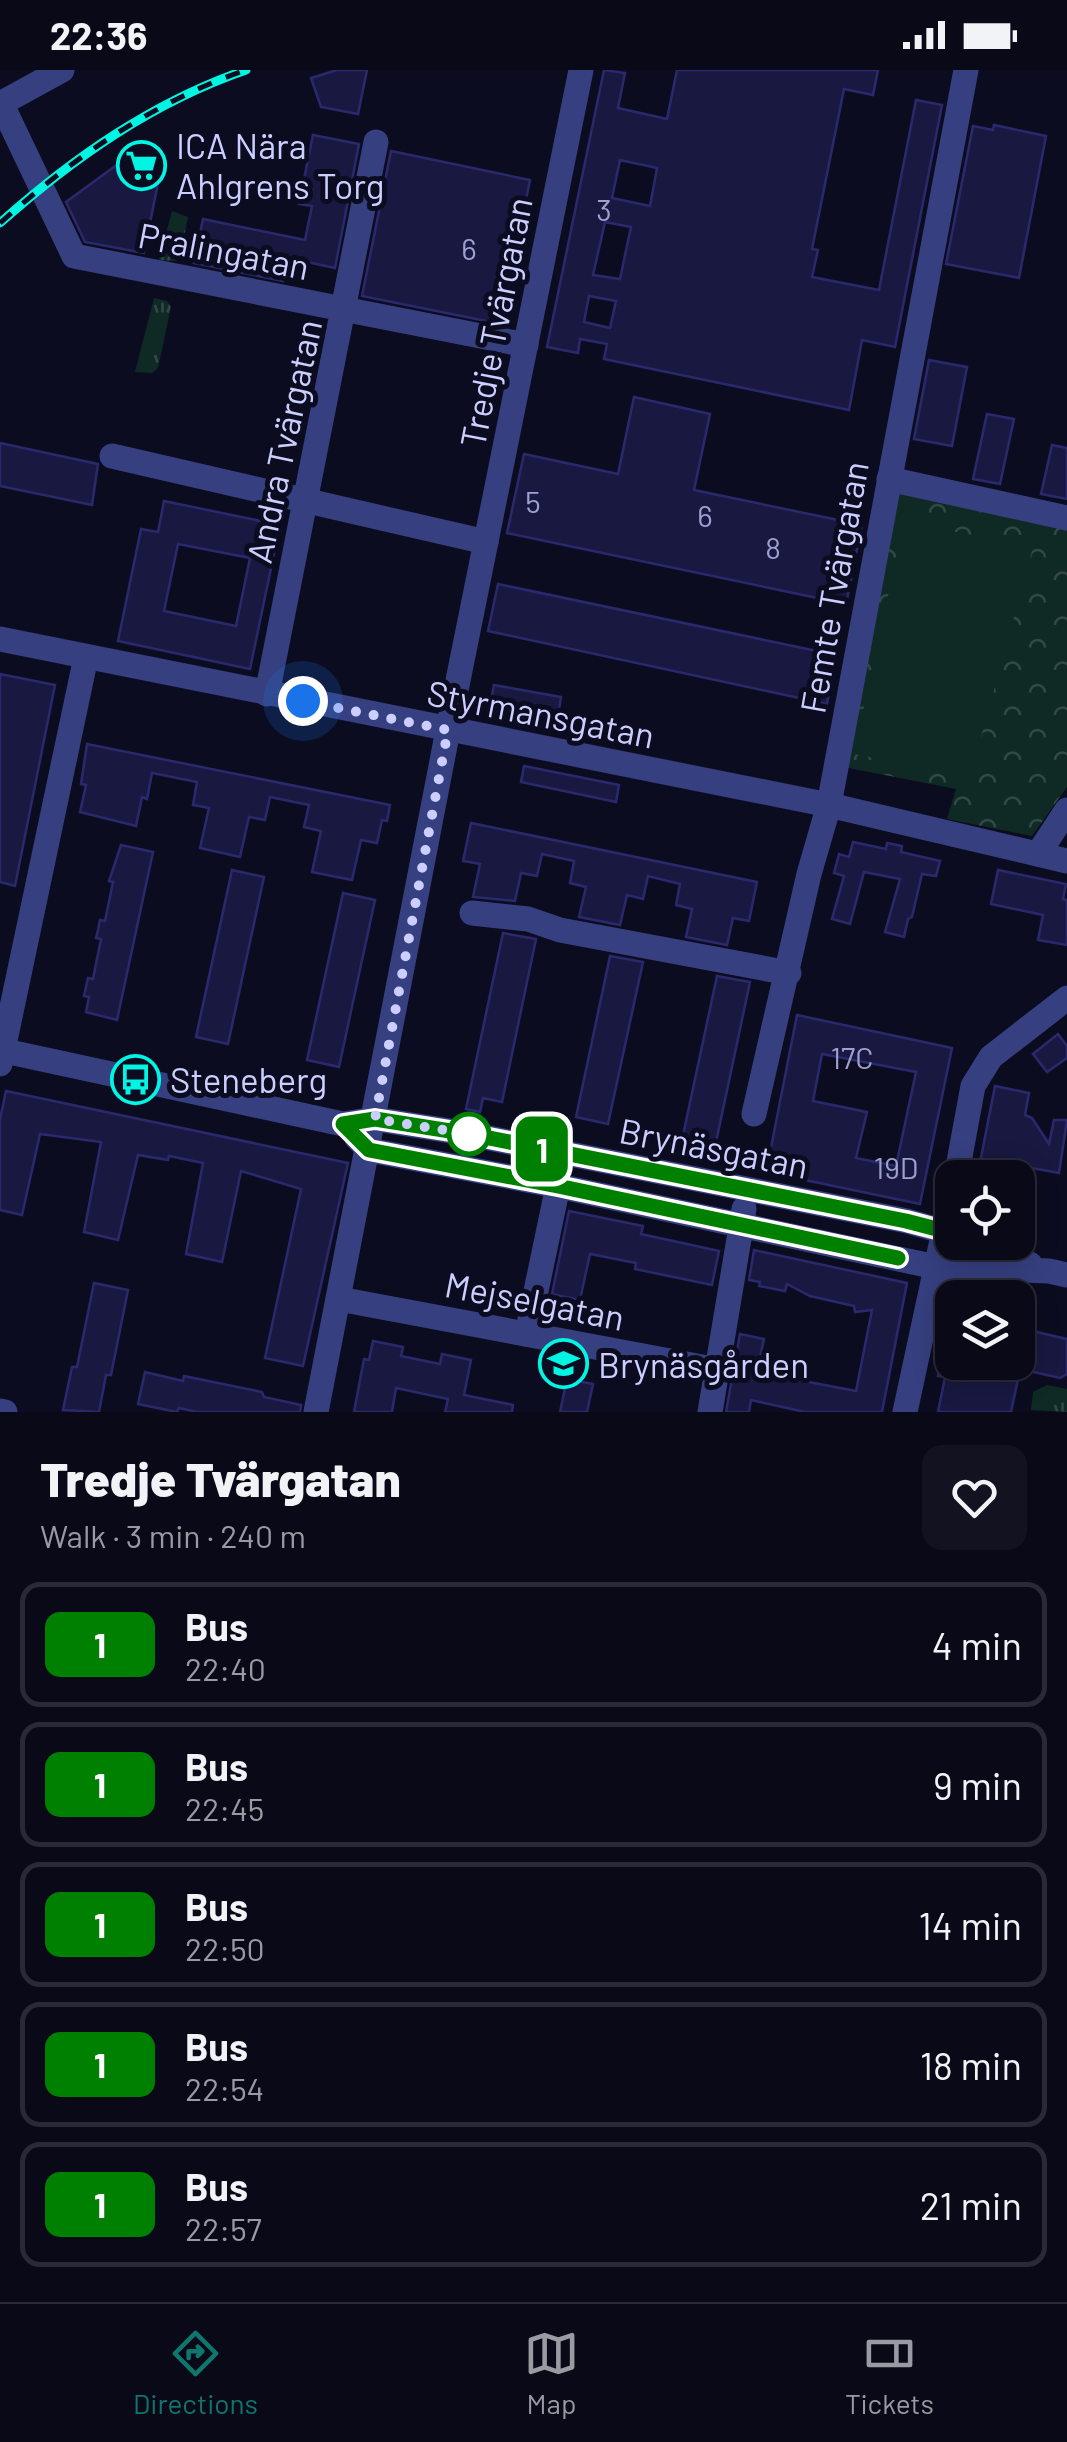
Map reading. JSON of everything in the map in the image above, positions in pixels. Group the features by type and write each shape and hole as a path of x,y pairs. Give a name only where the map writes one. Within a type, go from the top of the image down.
{"street":[{"path":"1,104 62,70"},
{"name":"Tredje Tvärgatan","path":"316,1412 581,70"},
{"name":"Femte Tvärgatan","path":"754,1114 829,805 966,70"},
{"name":"Pralingatan","path":"1,104 74,256 526,345"},
{"name":"Andra Tvärgatan","path":"267,694 376,142"},
{"path":"112,456 486,542"},
{"path":"888,479 1067,518"},
{"name":"Styrmansgatan","path":"0,639 829,805 1067,861"},
{"path":"1,1055 86,657"},
{"path":"1038,854 1067,810"},
{"path":"472,913 528,919 560,930 789,972"},
{"path":"960,1160 974,1086 991,1057 1067,998"},
{"name":"Brynäsgatan","path":"1,1055 343,1124 375,1119 488,1138 935,1229"},
{"path":"343,1124 369,1150"},
{"name":"Brynäsgatan","path":"369,1150 558,1186 936,1268 1058,1273"},
{"path":"527,1334 558,1186"},
{"path":"710,1412 748,1189"},
{"path":"905,1412 939,1260"},
{"name":"Brynäsgatan","path":"1024,1260 1058,1273"},
{"name":"Mejselgatan","path":"339,1299 718,1370"}],"green space":[{"path":"172,211 188,217 180,258 159,260"},
{"path":"154,298 167,301 171,307 158,368 152,373 135,372"},
{"path":"898,485 1067,523 1067,787 1032,836 947,819 956,789 844,767"},
{"path":"904,522 1033,547 970,777 854,754"},
{"path":"1047,1385 1067,1389 1067,1412 1031,1410 1033,1392"}],"building":[{"path":"337,70 367,70 358,114 321,107 311,78"},
{"path":"604,70 625,73 618,108 667,119 677,70 878,70 873,95 844,89 812,249 818,250 812,277 879,290 916,100 942,105 895,347 862,340 849,410 604,359 607,344 580,339 578,353 547,347","holes":["620,160 657,168 650,206 612,198","605,222 631,227 620,279 593,275","589,296 616,301 610,328 584,322"]},
{"path":"994,125 1046,136 1019,278 946,264 973,126 993,130"},
{"path":"313,135 359,144 335,268 288,258 283,281 194,263 203,219 305,240 312,206 299,204"},
{"path":"140,148 159,178 144,253 85,242 66,202"},
{"path":"391,151 530,180 501,324 362,296"},
{"path":"929,360 967,367 952,446 914,439"},
{"path":"634,397 710,414 694,490 862,525 846,604 507,533 524,454 618,474"},
{"path":"987,414 1014,419 1000,484 973,479"},
{"path":"0,443 98,464 92,505 0,486"},
{"path":"1052,445 1067,448 1067,499 1041,494"},
{"path":"164,501 280,525 250,669 118,641 141,529 158,532","holes":["178,544 250,558 236,626 164,611"]},
{"path":"498,584 836,655 827,704 488,631"},
{"path":"0,674 55,685 15,886 0,882"},
{"path":"494,685 561,697 556,728 488,716"},
{"path":"87,744 390,805 387,821 382,820 377,843 361,840 352,880 312,872 321,831 304,827 309,805 270,797 265,820 249,817 240,857 200,848 209,808 193,805 197,782 152,773 136,826 80,812 86,785 81,784"},
{"path":"524,766 619,785 616,802 521,782"},
{"path":"471,823 757,882 749,921 733,918 727,945 686,937 692,909 676,905 680,884 648,876 643,899 627,895 620,925 579,917 586,887 570,883 574,861 542,854 537,876 521,873 515,901 473,897 480,864 463,861"},
{"path":"853,842 886,849 887,843 902,846 901,852 940,861 936,876 922,874 904,937 885,932 900,879 864,872 850,924 832,919 844,876 834,873 839,854 849,857"},
{"path":"121,845 153,852 117,1020 86,1012 89,997 84,996 88,978 93,979 101,939 96,938 100,920 105,921 113,882 109,881"},
{"path":"232,870 264,877 228,1044 196,1037"},
{"path":"998,870 1066,884 1063,899 1067,900 1067,945 1038,940 1043,915 991,904"},
{"path":"343,893 375,900 339,1067 307,1060"},
{"path":"503,933 536,939 502,1102 483,1098 480,1112 466,1109"},
{"path":"610,956 643,962 608,1124 576,1117"},
{"path":"717,976 750,982 715,1147 682,1140"},
{"path":"797,1015 952,1048 920,1204 776,1174 777,1170 767,1168","holes":["822,1054 916,1072 896,1166 856,1158 867,1112 813,1101"]},
{"path":"1058,1034 1067,1046 1067,1058 1047,1072 1033,1054"},
{"path":"995,1086 1029,1093 1025,1115 1032,1118 1049,1144 1054,1120 1067,1120 1059,1173 1035,1169 1035,1160 981,1160"},
{"path":"6,1091 348,1163 303,1366 265,1358 301,1189 241,1171 222,1262 186,1254 203,1163 138,1155 118,1240 84,1232 101,1142 40,1134 22,1215 0,1210 0,1119"},
{"path":"569,1211 643,1226 641,1234 719,1251 712,1285 635,1269 636,1263 590,1254 580,1300 552,1294"},
{"path":"754,1250 907,1283 882,1412 805,1412 751,1400 749,1412 726,1412 740,1334 764,1339 757,1372 856,1391 872,1310 855,1312 854,1306 810,1296 787,1284 785,1291 759,1286 760,1282 749,1280"},
{"path":"94,1283 128,1290 111,1375 106,1375 99,1412 63,1410 72,1367 77,1367"},
{"path":"1035,1332 1067,1339 1067,1374 1060,1378 1035,1372"},
{"path":"373,1341 403,1347 401,1356 440,1364 442,1354 471,1360 464,1395 513,1405 512,1412 445,1412 448,1399 396,1388 392,1412 354,1412 364,1359 369,1360"},
{"path":"145,1372 262,1392 264,1397 301,1405 300,1412 197,1412 179,1408 177,1412 138,1404"},
{"path":"567,1379 593,1384 587,1412 560,1412"},
{"path":"944,1380 1018,1380 1011,1412 938,1412"}],"railway":[{"path":"0,223 56,176 116,134 179,98 246,70"}],"bus line":[{"name":"1","path":"898,1258 369,1150 343,1124 375,1119 469,1134 935,1228"}],"place":[{"name":"ICA Nära Ahlgrens Torg","path":"141,165"},
{"name":"Steneberg","path":"135,1079"},
{"name":"Brynäsgården","path":"563,1364"}],"route":[{"path":"303,701 448,730 375,1119 469,1134"}]}
